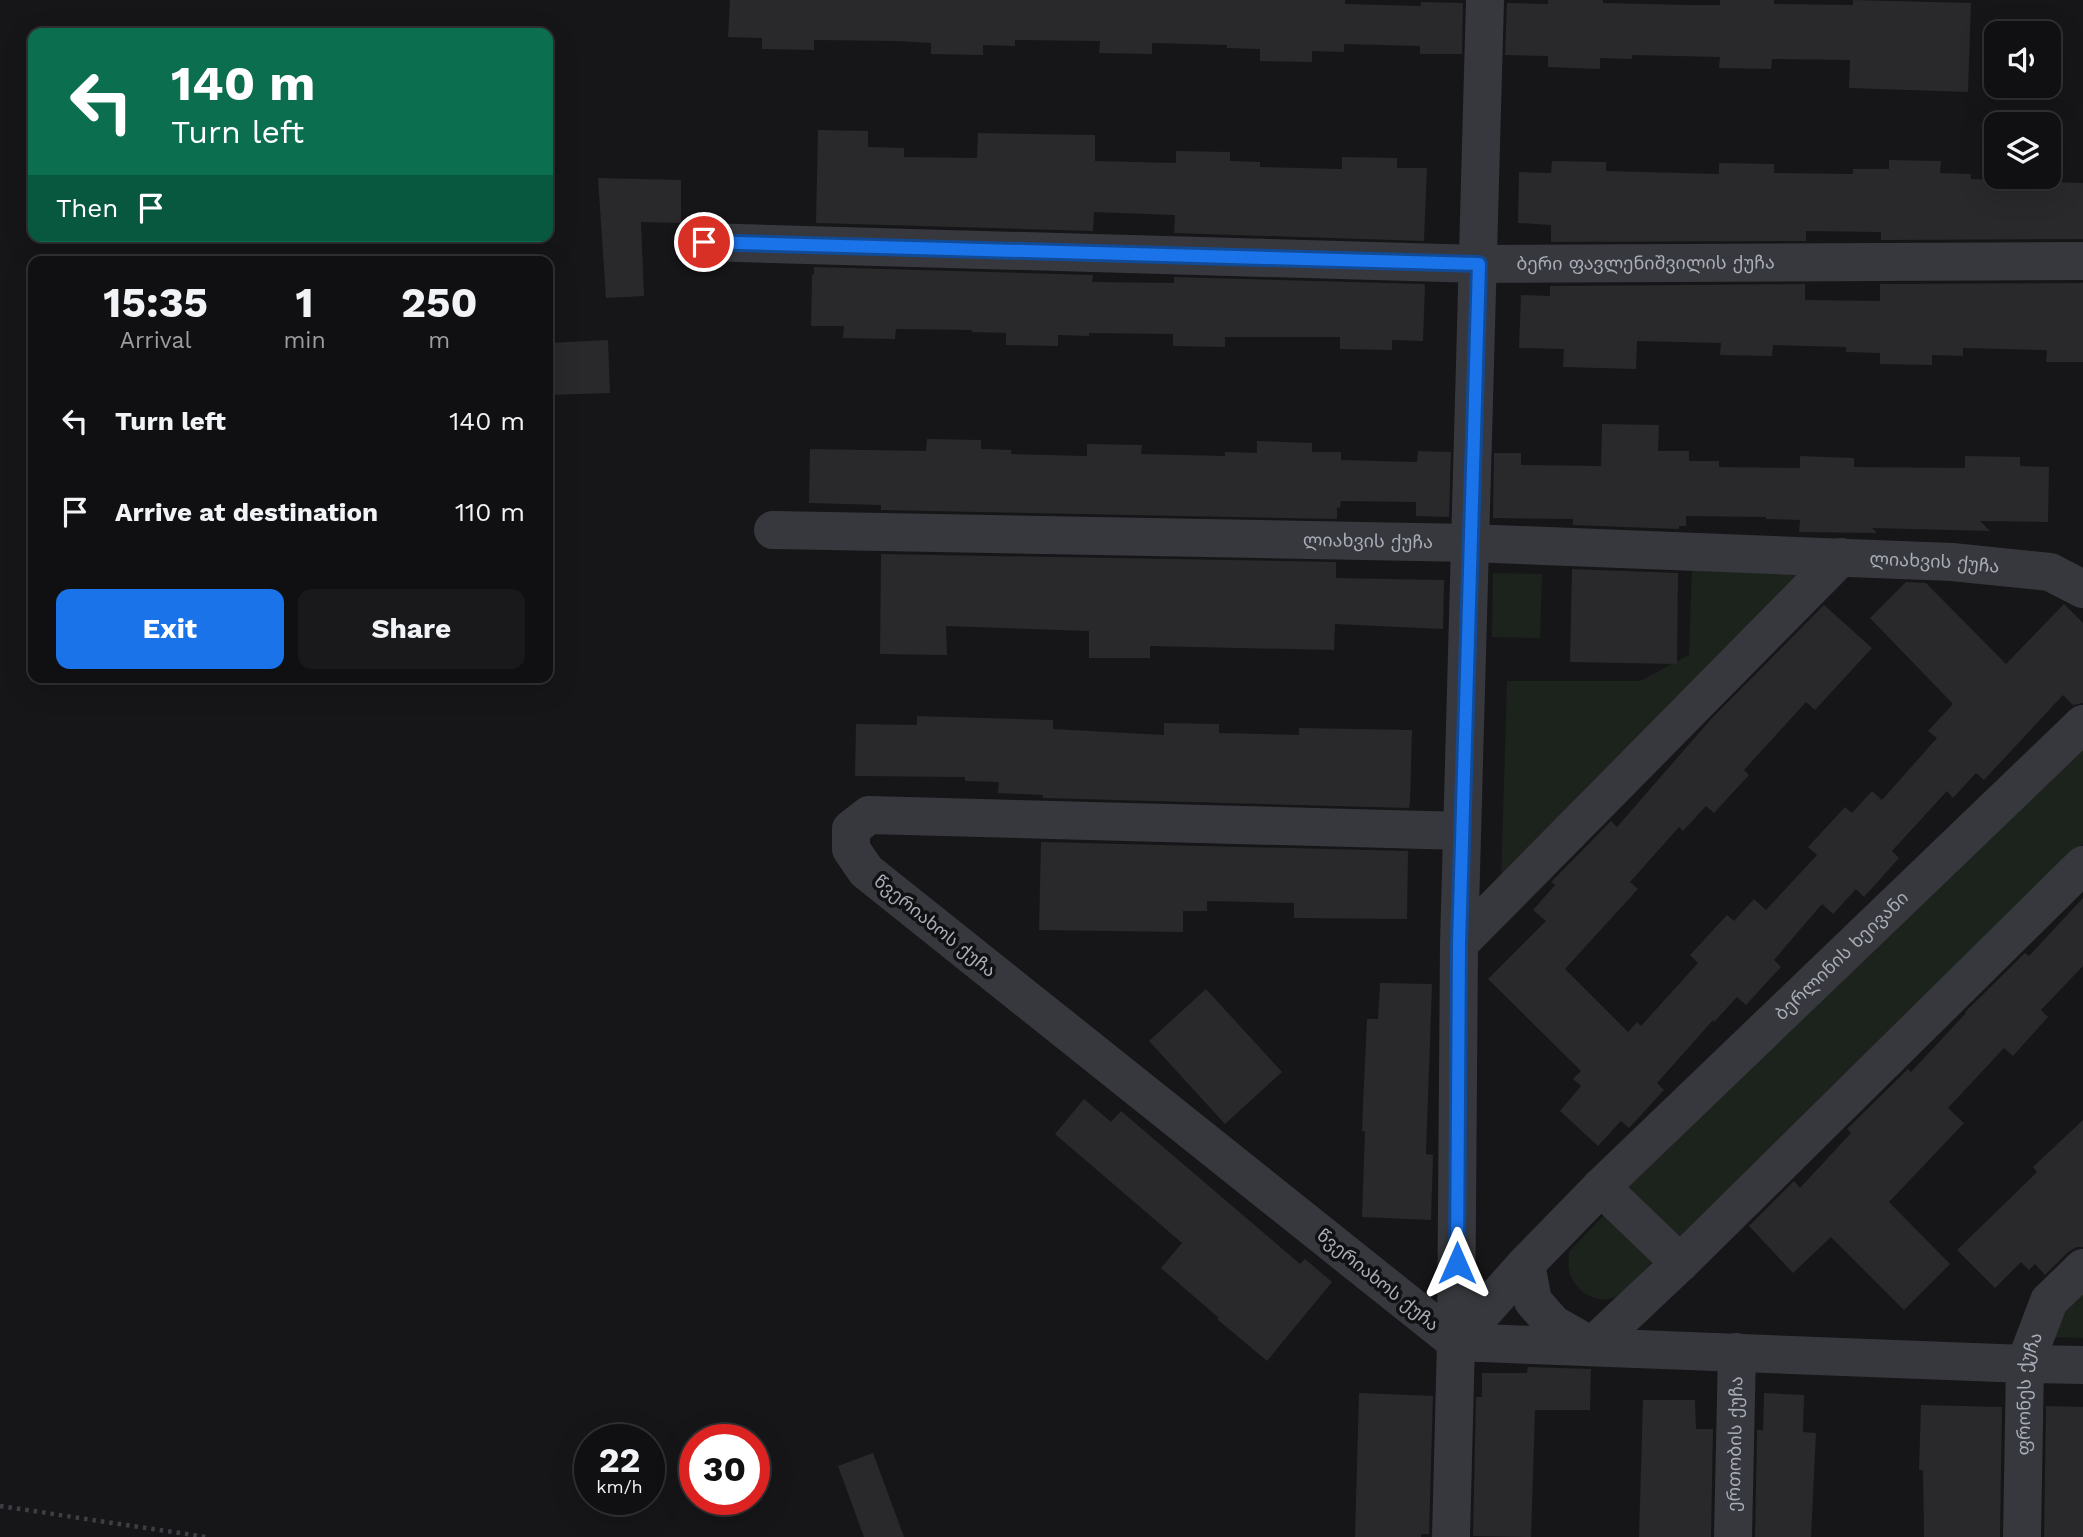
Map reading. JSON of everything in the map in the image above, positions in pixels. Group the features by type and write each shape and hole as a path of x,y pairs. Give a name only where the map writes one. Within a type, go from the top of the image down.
{"street":[{"path":"1451,1537 1456,1342 1459,944 1485,0"},
{"name":"ბერი ფავლენიშვილის ქუჩა","path":"704,242 1479,264 2083,261"},
{"name":"ლიახვის ქუჩა","path":"773,530 1470,543 1841,557 1952,562 2050,572 2083,589"},
{"path":"1459,944 1841,557"},
{"name":"ბერლინის ხეივანი","path":"1456,1342 1525,1264 1601,1187 2083,724"},
{"name":"წვერიახოს ქუჩა","path":"1456,1342 866,871 851,849 851,829 869,815 1462,831"},
{"path":"1592,1346 1680,1264 2083,864"},
{"path":"1601,1187 1680,1264"},
{"path":"1525,1264 1533,1301 1553,1324 1592,1346"},
{"name":"ფრონეს ქუჩა","path":"2022,1537 2025,1364 2049,1301 2083,1268"},
{"path":"1456,1342 2083,1365"},
{"name":"ერთობის ქუჩა","path":"1733,1537 1737,1352"}],"path":[{"path":"0,1506 206,1537"}],"shaded area":[{"path":"1809,565 1501,883 1507,681 1640,681 1689,655 1692,567"},
{"path":"1493,573 1542,574 1540,638 1492,637"},
{"path":"2083,736 2083,844 1676,1241 1626,1188"},
{"path":"1604,1215 1652,1262 1619,1295 1600,1299 1586,1294 1575,1283 1569,1269 1569,1252"},
{"path":"2083,1294 2083,1338 2040,1337"}],"building":[{"path":"730,0 1345,0 1345,4 1421,6 1421,2 1463,3 1462,54 1420,54 1420,46 1344,44 1344,52 1312,51 1312,62 1260,61 1260,49 1227,48 1227,45 1152,43 1152,54 1099,53 1100,41 1015,40 1015,46 983,45 983,55 931,54 931,43 898,41 814,40 814,50 762,49 762,38 728,37"},
{"path":"1548,0 1688,5 1720,5 1720,0 1853,5 1853,0 1971,3 1968,92 1849,88 1850,60 1772,59 1771,69 1719,68 1720,57 1632,55 1632,59 1600,58 1600,69 1548,67 1548,56 1505,55 1507,3 1548,4"},
{"path":"818,130 868,131 868,147 904,148 904,157 977,158 978,133 1095,135 1095,161 1176,163 1176,151 1230,152 1230,161 1260,162 1260,167 1342,169 1342,157 1397,158 1397,168 1427,168 1424,241 1174,233 1175,215 1094,212 1093,231 816,223"},
{"path":"1889,160 1941,161 1940,173 1971,174 1971,179 1984,179 1984,189 2061,189 2061,182 2083,183 2083,239 1881,240 1881,232 1806,231 1806,241 1551,242 1551,225 1518,223 1519,172 1551,173 1552,161 1606,162 1606,171 1719,174 1719,163 1774,164 1774,173 1853,174 1853,169 1889,169"},
{"path":"598,178 681,180 681,223 641,222 644,296 606,298"},
{"path":"814,267 1093,275 1092,282 1174,283 1174,277 1423,284 1423,341 1392,340 1392,350 1340,349 1340,337 1225,337 1225,347 1173,346 1173,334 1089,333 1089,336 1058,335 1058,346 1006,345 1006,333 896,329 895,339 843,338 844,326 811,326"},
{"path":"2083,283 2083,362 2046,362 2047,350 1963,348 1963,356 1932,355 1932,365 1880,364 1880,353 1846,352 1846,347 1773,345 1772,356 1720,355 1721,343 1637,341 1636,369 1563,367 1564,349 1519,348 1521,295 1550,296 1550,286 1805,284 1805,300 1880,301 1880,284"},
{"path":"608,340 610,393 553,395 553,343"},
{"path":"1602,424 1659,425 1658,451 1689,451 1689,461 1719,461 1719,467 1800,468 1800,456 1854,458 1854,467 1965,468 1965,456 2020,457 2020,466 2049,467 2048,522 1980,521 1990,531 1872,528 1877,533 1799,532 1800,520 1766,517 1686,516 1686,526 1679,526 1679,529 1573,525 1573,519 1493,518 1494,453 1521,453 1521,465 1601,466"},
{"path":"927,439 981,440 981,449 1011,450 1011,454 1087,456 1087,444 1142,445 1141,454 1225,456 1225,452 1257,453 1257,441 1312,443 1312,452 1341,452 1341,460 1417,462 1418,451 1451,452 1449,517 1416,516 1416,502 1341,501 1340,508 1337,507 1337,519 881,510 881,505 809,503 810,449 926,451"},
{"path":"881,554 1336,562 1336,578 1444,580 1443,629 1335,624 1334,650 1150,646 1150,658 1089,658 1089,631 946,626 947,655 880,654"},
{"path":"1572,569 1678,573 1677,664 1570,662"},
{"path":"1906,582 1926,583 2006,664 2064,604 2083,623 2083,703 2073,705 2063,695 1984,780 1976,773 1953,798 1947,791 1892,851 1899,858 1864,897 1856,889 1833,914 1822,904 1774,960 1781,967 1746,1005 1737,997 1657,1083 1664,1090 1629,1128 1621,1121 1598,1146 1560,1111 1581,1086 1573,1079 1581,1071 1488,979 1546,921 1533,910 1555,885 1551,882 1611,821 1617,827 1712,718 1824,605 1872,648 1815,710 1806,702 1744,770 1749,775 1714,813 1706,806 1683,831 1679,827 1630,882 1638,889 1565,969 1628,1032 1637,1022 1641,1026 1698,963 1690,955 1727,915 1734,921 1754,899 1766,910 1817,855 1808,847 1845,807 1852,813 1872,791 1882,800 1937,738 1928,731 1953,704 1870,618"},
{"path":"917,716 1053,720 1053,729 1164,735 1164,723 1219,724 1219,733 1299,735 1299,728 1412,730 1410,803 1409,808 1043,798 1043,795 998,793 999,782 965,781 965,777 855,776 856,724 917,725"},
{"path":"1041,842 1408,851 1407,919 1294,918 1294,903 1207,901 1207,911 1183,911 1183,932 1039,930"},
{"path":"2083,898 2083,966 2041,1010 2048,1017 2013,1056 2004,1048 1948,1108 1964,1123 1889,1202 1950,1264 1904,1310 1831,1237 1793,1273 1749,1226 1794,1181 1800,1188 1851,1133 1847,1129 1908,1069 1911,1072 1965,1012 2025,953 2029,956"},
{"path":"1380,983 1432,984 1426,1154 1433,1155 1431,1220 1362,1217 1365,1131 1362,1131 1367,1019 1378,1019"},
{"path":"1206,989 1282,1072 1225,1124 1149,1041"},
{"path":"1084,1099 1111,1122 1121,1111 1300,1264 1305,1259 1332,1282 1267,1361 1161,1268 1182,1243 1055,1134"},
{"path":"2083,1120 2083,1247 2068,1252 2045,1275 2035,1264 2029,1270 2021,1262 1995,1288 1957,1250 2037,1172 2033,1167"},
{"path":"1528,1367 1591,1369 1590,1410 1535,1410 1531,1537 1473,1536 1476,1397 1482,1397 1482,1373 1527,1373"},
{"path":"1359,1393 1433,1396 1429,1534 1421,1534 1421,1537 1355,1537"},
{"path":"1764,1393 1804,1395 1803,1432 1816,1433 1811,1537 1755,1537 1757,1430 1763,1430"},
{"path":"1643,1400 1695,1400 1696,1429 1713,1429 1711,1537 1639,1537"},
{"path":"1921,1405 2002,1407 2000,1537 1924,1537 1923,1470 1919,1470"},
{"path":"2046,1406 2083,1407 2083,1537 2044,1537"},
{"path":"873,1453 904,1537 864,1537 838,1466"}],"route":[{"path":"704,242 1479,264 1459,944 1457,1263"}]}
